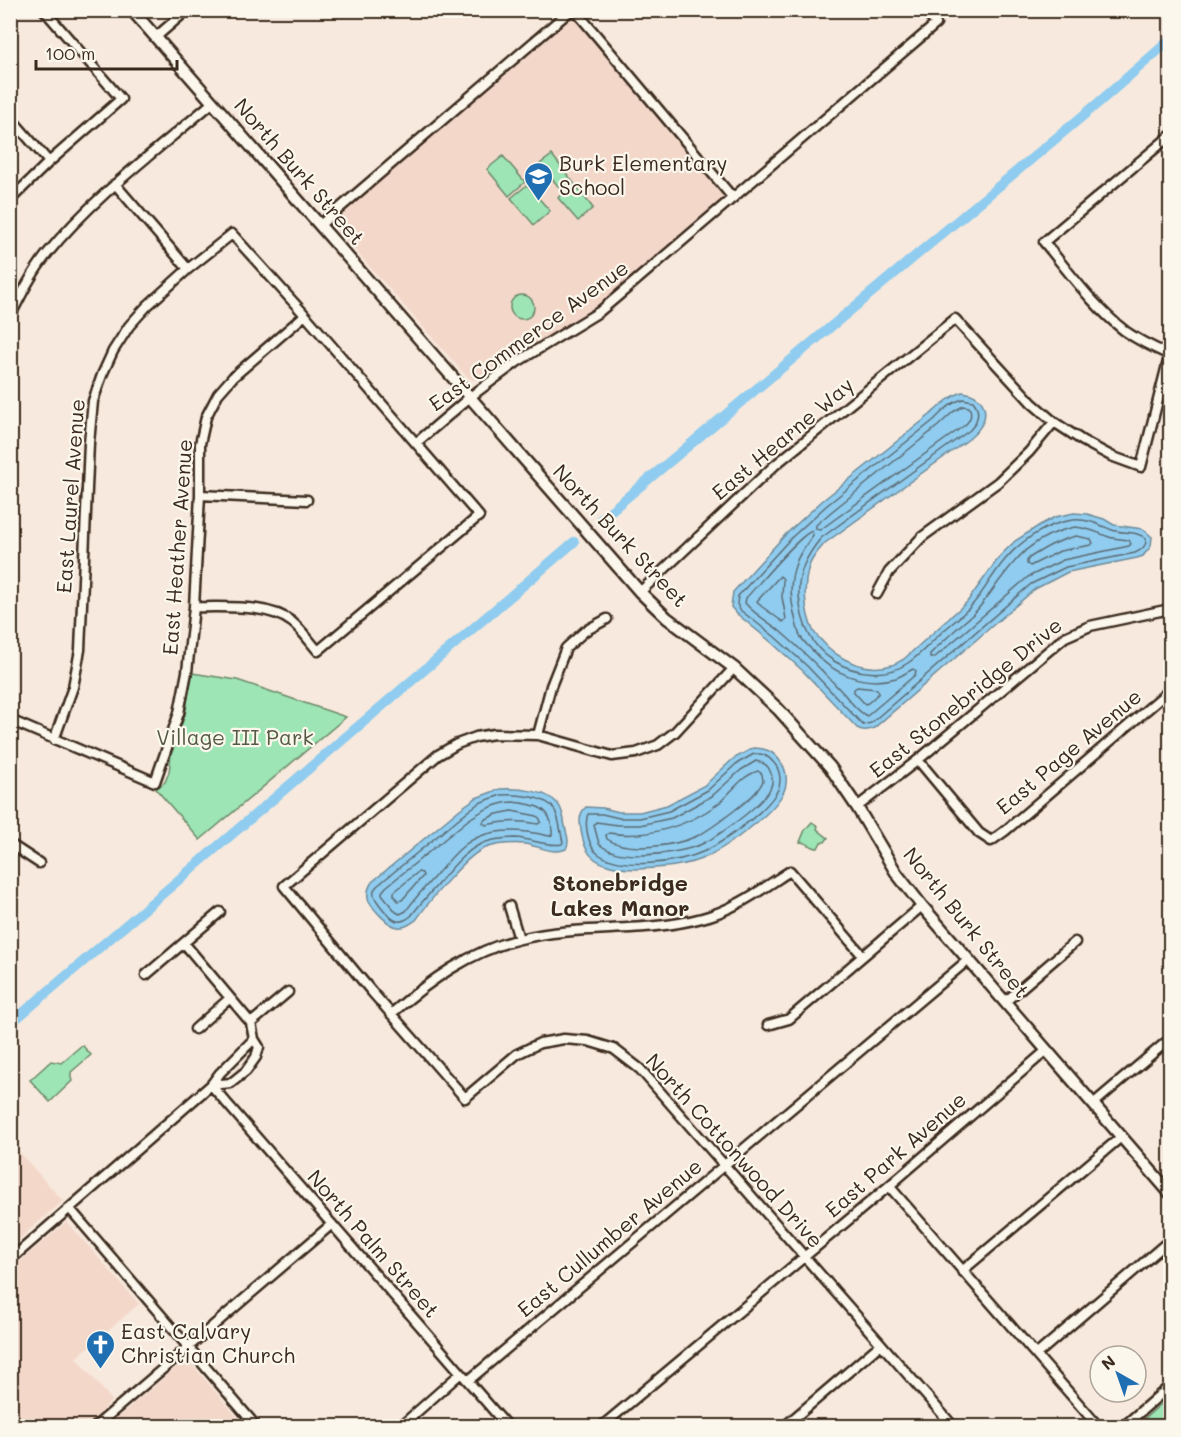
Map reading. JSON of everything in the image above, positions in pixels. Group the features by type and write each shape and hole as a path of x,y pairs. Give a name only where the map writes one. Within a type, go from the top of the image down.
{"main road":[{"path":"10,1421 13,1426"}],"street":[{"path":"10,200 48,162 121,99 44,10"},
{"name":"North Burk Street","path":"132,10 640,592 667,618 734,668 778,709 830,767 897,874 922,906 1170,1193"},
{"path":"156,38 187,10"},
{"path":"320,225 573,10 733,198"},
{"name":"East Commerce Avenue","path":"416,443 526,354 599,312 733,198 936,24 924,10"},
{"path":"10,317 22,291 46,255 69,229 116,184 212,103"},
{"path":"10,117 48,162"},
{"path":"877,594 889,572 922,537 998,482 1029,452 1054,422 1111,456 1141,467 1170,354 1148,346 1110,318 1044,242 1170,136"},
{"path":"116,184 189,269"},
{"name":"East Laurel Avenue","path":"54,740 73,687 80,650 89,443 93,401 113,351 129,326 147,306 232,234 305,315"},
{"path":"194,607 255,608 274,613 291,622 318,651 479,516 305,315"},
{"name":"East Heather Avenue","path":"54,740 155,782 179,712 184,690 194,607 200,495 200,444 206,417 218,394 233,377 305,315"},
{"name":"East Hearne Way","path":"640,592 767,472 955,319 1025,397 1054,422"},
{"path":"200,495 307,500"},
{"name":"East Stonebridge Drive","path":"857,807 918,760 1065,637 1090,626 1170,609"},
{"path":"607,619 585,631 566,648 551,686 538,735 612,756 636,753 658,744 675,732 734,668"},
{"name":"East Page Avenue","path":"918,760 979,833 991,841 1170,690"},
{"path":"10,720 54,740"},
{"name":"North Cottonwood Drive","path":"538,735 476,736 438,755 284,886 465,1098 517,1054 540,1043 564,1039 588,1041 614,1049 640,1069 953,1426"},
{"path":"10,844 39,862"},
{"path":"391,1014 425,985 449,969 496,946 545,934 665,926 703,918 734,906 790,871 863,956"},
{"path":"509,906 519,939"},
{"path":"768,1026 789,1019 922,906"},
{"path":"146,975 220,912"},
{"path":"1005,1002 1075,942"},
{"path":"184,943 251,1023 254,1039 259,1047 256,1057 246,1071 231,1083 211,1085"},
{"name":"East Cullumber Avenue","path":"468,1381 968,960"},
{"path":"251,1023 288,993"},
{"path":"195,1029 230,998"},
{"path":"12,1255 70,1209 211,1085 254,1039"},
{"path":"1093,1104 1165,1043"},
{"name":"East Park Avenue","path":"602,1426 889,1186 1047,1050"},
{"name":"North Palm Street","path":"211,1085 507,1426"},
{"path":"962,1271 1121,1137"},
{"path":"889,1186 1098,1426"},
{"path":"70,1209 256,1426"},
{"path":"96,1426 332,1224"},
{"path":"1036,1355 1170,1240"},
{"path":"785,1426 881,1344"},
{"path":"401,1426 461,1373"},
{"path":"1124,1426 1170,1386"}],"shaded area":[{"name":"Burk Elementary School","path":"572,19 580,24 723,196 719,202 583,316 520,351 481,380 473,380 467,377 338,231 337,221 342,213 567,20"},
{"path":"10,1142 63,1201 11,1246 10,1246"},
{"path":"66,1222 139,1304 76,1358 112,1400 99,1415 86,1426 24,1426 11,1411 11,1269"},
{"path":"186,1361 190,1362 245,1426 102,1426 123,1413"}],"green space":[{"path":"552,155 593,208 578,221 558,198 563,192 540,164"},
{"path":"503,156 525,182 509,196 487,169"},
{"path":"527,185 550,211 534,225 511,198"},
{"path":"522,295 530,299 534,307 530,315 522,319 514,315 510,307 514,299"},
{"name":"Village III Park","path":"192,673 237,680 346,717 200,840 156,789 165,782 169,772 171,755 185,714"},
{"path":"812,822 828,838 825,842 821,842 818,848 800,842 805,830"},
{"path":"82,1045 91,1055 71,1072 72,1081 50,1102 30,1080 51,1061 61,1063"},
{"path":"1170,1396 1170,1426 1134,1426 1137,1425"}],"water":[{"path":"962,392 975,396 983,404 985,415 976,433 825,543 811,563 806,585 808,616 815,634 828,647 844,659 863,666 882,667 904,659 967,602 1000,556 1015,541 1055,517 1074,513 1087,514 1114,525 1143,529 1152,537 1151,546 1143,556 1068,572 1035,589 874,728 861,730 803,671 736,613 731,607 733,592 786,534 822,501 945,402"},
{"path":"753,748 768,751 775,755 783,765 786,774 784,791 769,812 737,838 716,851 700,860 682,865 636,869 602,863 587,850 580,822 586,807 619,812 640,812 667,805 705,785 733,759"},
{"path":"500,789 531,791 553,799 560,806 563,815 568,838 566,849 551,851 525,844 515,844 483,849 457,870 416,920 401,927 394,926 385,920 369,901 368,891 372,882 460,809 476,798"}],"waterway":[{"path":"601,519 1097,104 1170,40"},
{"path":"10,1024 574,542"}],"place":[{"name":"Burk Elementary School","path":"538,202"},
{"name":"East Calvary Christian Church","path":"100,1370"}],"district":[{"name":"Stonebridge Lakes Manor","path":"620,896"}]}
